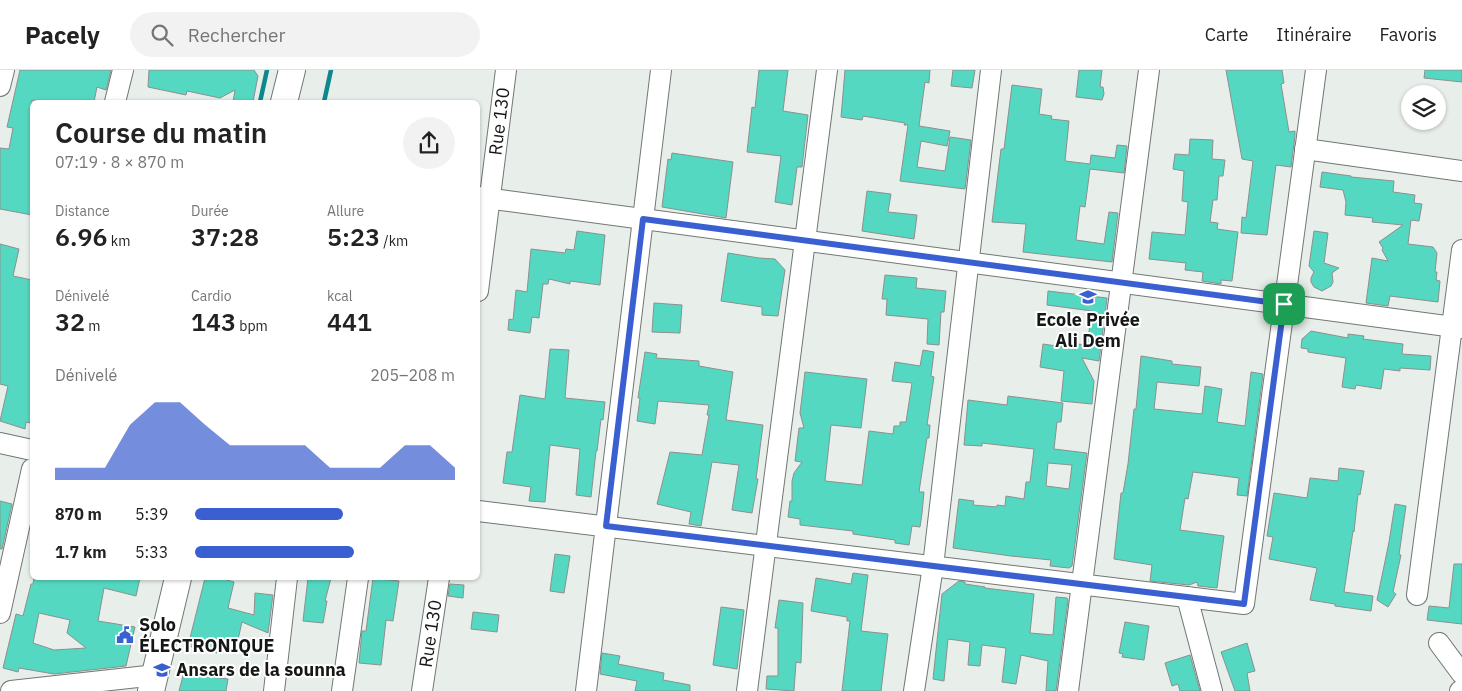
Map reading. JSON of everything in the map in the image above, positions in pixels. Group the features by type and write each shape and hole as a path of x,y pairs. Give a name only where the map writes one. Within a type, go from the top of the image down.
{"main road":[{"path":"284,100 292,70"},
{"path":"154,683 178,580"}],"street":[{"path":"0,86 4,70"},
{"path":"116,100 123,70"},
{"name":"Rue 130","path":"480,253 483,198 506,70"},
{"path":"586,691 661,70"},
{"path":"747,691 827,70"},
{"path":"914,691 933,566 992,70"},
{"path":"1068,691 1149,70"},
{"path":"480,511 1244,604 1316,70"},
{"path":"1305,150 1462,171"},
{"path":"483,198 1457,327"},
{"path":"1418,595 1457,327 1462,250"},
{"path":"0,443 30,450"},
{"path":"0,613 30,478"},
{"path":"274,691 287,580"},
{"path":"342,691 358,580"},
{"name":"Rue 130","path":"422,691 440,580"},
{"path":"1187,597 1212,691"},
{"path":"1439,643 1462,674"},
{"path":"11,691 154,683"}],"building":[{"path":"20,70 111,70 106,90 97,87 94,100 30,100 30,215 0,209 0,148 9,149 13,128 7,127"},
{"path":"149,70 254,70 258,76 253,100 233,100 235,90 220,98 187,91 186,95 148,87"},
{"path":"759,70 788,70 783,111 808,115 802,167 797,167 792,205 775,202 781,156 747,152 752,107 755,108"},
{"path":"845,70 930,70 929,83 925,82 919,126 950,131 947,146 921,141 917,167 945,171 950,137 971,140 965,189 900,181 908,125 863,116 862,120 841,117"},
{"path":"953,70 975,70 972,88 951,86"},
{"path":"1079,70 1102,70 1100,87 1103,87 1104,94 1102,100 1076,97"},
{"path":"1226,70 1282,70 1284,83 1281,84 1289,132 1295,131 1295,136 1291,167 1276,165 1267,235 1241,233 1242,217 1246,218 1253,161 1242,159"},
{"path":"1425,70 1462,70 1462,82 1424,78"},
{"path":"1012,85 1042,89 1039,114 1052,116 1051,119 1069,121 1065,161 1090,164 1091,155 1115,158 1117,145 1127,146 1124,173 1090,169 1085,207 1080,206 1076,240 1104,244 1109,212 1118,213 1112,262 1023,252 1026,224 992,222 1001,149 1004,149"},
{"path":"1190,139 1213,140 1212,159 1225,160 1223,176 1219,176 1217,200 1213,200 1210,222 1218,223 1217,229 1238,232 1232,281 1221,280 1221,284 1202,281 1203,272 1185,270 1186,263 1149,259 1152,232 1185,235 1188,202 1182,201 1184,171 1173,169 1175,154 1189,155"},
{"path":"672,153 733,162 726,218 662,207 668,159 671,160"},
{"path":"1322,172 1394,181 1393,192 1415,195 1414,203 1422,204 1419,221 1411,220 1408,244 1433,247 1437,253 1435,272 1437,272 1436,280 1440,281 1438,302 1390,296 1388,306 1366,303 1372,258 1388,261 1379,242 1403,225 1372,222 1373,218 1345,215 1346,202 1343,190 1320,187"},
{"path":"867,191 891,194 888,212 917,215 914,239 862,231"},
{"path":"577,231 605,235 600,285 570,281 570,284 549,279 548,284 543,284 539,318 532,317 530,333 508,330 509,319 513,320 516,290 527,292 531,249 565,253 566,249 574,250"},
{"path":"1314,231 1328,233 1324,263 1339,268 1332,273 1333,282 1331,286 1322,291 1314,287 1311,282 1314,272 1309,266"},
{"path":"0,244 19,249 13,276 30,280 30,423 26,422 25,429 0,421 8,386 0,384"},
{"path":"728,253 775,259 785,270 778,316 762,315 762,307 721,301"},
{"path":"885,275 917,278 916,288 946,291 944,312 941,312 939,345 927,344 928,319 886,315 887,299 882,299"},
{"path":"1048,291 1107,298 1099,361 1082,358 1094,381 1092,404 1061,401 1064,371 1040,367 1043,344 1076,349 1077,344 1087,345 1092,311 1047,305"},
{"path":"654,303 682,305 680,333 652,332"},
{"path":"1311,331 1348,338 1348,334 1364,336 1363,339 1403,344 1402,354 1431,356 1430,370 1400,368 1400,371 1384,369 1381,389 1356,385 1355,389 1342,387 1346,358 1308,352 1308,349 1301,348 1302,339"},
{"path":"550,349 569,350 565,398 605,402 596,451 591,497 576,495 580,449 550,445 545,502 529,501 531,487 503,483 507,452 512,452 520,395 545,399"},
{"path":"923,350 934,352 931,376 934,377 927,425 930,425 929,438 927,438 919,492 924,492 920,527 912,526 909,545 895,543 895,540 853,534 853,531 800,525 800,519 788,517 790,501 792,501 794,473 802,462 795,461 799,428 804,428 800,413 805,372 867,379 861,428 831,425 825,481 862,485 869,431 893,434 894,426 900,426 900,422 906,422 912,383 892,381 895,362 920,366"},
{"path":"645,352 657,354 656,358 699,361 699,366 733,372 726,420 763,425 756,479 758,479 752,513 732,510 739,465 712,462 701,526 689,524 691,512 657,504 670,452 702,455 709,405 658,401 655,424 637,421 640,398 638,398"},
{"path":"1141,356 1172,361 1172,364 1201,367 1199,386 1157,382 1154,409 1202,414 1205,386 1222,389 1217,422 1245,426 1251,372 1263,374 1247,496 1237,495 1239,478 1193,472 1188,499 1185,498 1180,530 1224,536 1217,588 1198,586 1197,582 1189,585 1150,581 1152,565 1114,559 1121,493 1123,493 1128,464 1134,409 1136,409"},
{"path":"1008,396 1063,403 1061,422 1057,422 1054,449 1087,453 1072,566 1069,568 1050,566 1051,560 953,548 959,499 974,501 973,505 997,507 997,505 1005,506 1006,496 1024,499 1026,482 1030,482 1034,449 982,443 982,446 964,445 968,400 1007,405","holes":["1048,463 1072,465 1069,489 1046,486"]},
{"path":"1339,468 1364,471 1360,495 1358,494 1344,592 1373,596 1371,611 1310,600 1317,568 1269,559 1273,537 1267,536 1274,493 1307,498 1310,478 1338,481"},
{"path":"0,501 12,504 2,549 0,549"},
{"path":"1395,504 1406,506 1399,555 1401,555 1393,592 1396,594 1388,607 1377,600"},
{"path":"555,554 570,556 564,593 550,591"},
{"path":"1454,564 1462,564 1462,624 1427,620 1429,606 1449,608"},
{"path":"853,573 868,575 861,631 888,634 881,691 842,691 850,621 847,621 847,617 811,611 816,578 851,584"},
{"path":"34,580 140,580 136,596 104,588 98,621 135,627 126,666 54,674 19,668 18,672 3,668 16,614 23,616 31,584 33,584","holes":["39,613 70,620 67,633 86,648 54,650 33,643"]},
{"path":"204,580 227,580 234,582 228,608 254,615 255,593 273,595 268,633 242,622 237,644 220,640 217,653 188,646"},
{"path":"308,580 330,580 325,601 327,601 323,623 303,621"},
{"path":"373,580 399,581 393,621 386,620 381,665 359,663 362,631 366,631"},
{"path":"959,581 985,588 1034,594 1030,633 1053,635 1056,597 1067,598 1056,691 1046,691 1048,661 1021,655 1016,684 1002,682 1006,648 982,645 980,666 968,665 970,642 948,639 944,681 933,679 942,594"},
{"path":"450,584 464,585 463,598 448,596"},
{"path":"779,600 803,603 801,663 796,662 794,691 766,689 767,676 778,676 778,628 775,628"},
{"path":"721,607 744,610 737,669 713,665"},
{"path":"473,612 499,615 497,632 471,629"},
{"path":"1125,622 1149,626 1144,660 1122,657 1123,654 1119,653"},
{"path":"1247,643 1255,671 1247,673 1250,691 1235,691 1221,652"},
{"path":"602,653 620,656 618,664 664,673 663,680 690,685 690,691 635,691 637,681 600,674"},
{"path":"1190,655 1200,691 1180,691 1178,684 1172,686 1165,663"},
{"path":"184,672 228,679 226,691 179,691"}],"waterway":[{"path":"260,100 267,70"},
{"path":"324,100 331,70"}],"place":[{"name":"Ecole Privée Ali Dem","path":"1088,297"},
{"name":"Solo ÉLECTRONIQUE","path":"125,635"},
{"name":"Ansars de la sounna","path":"162,670"}],"route":[{"path":"643,219 1284,304 1244,604 606,526 643,219"}]}
